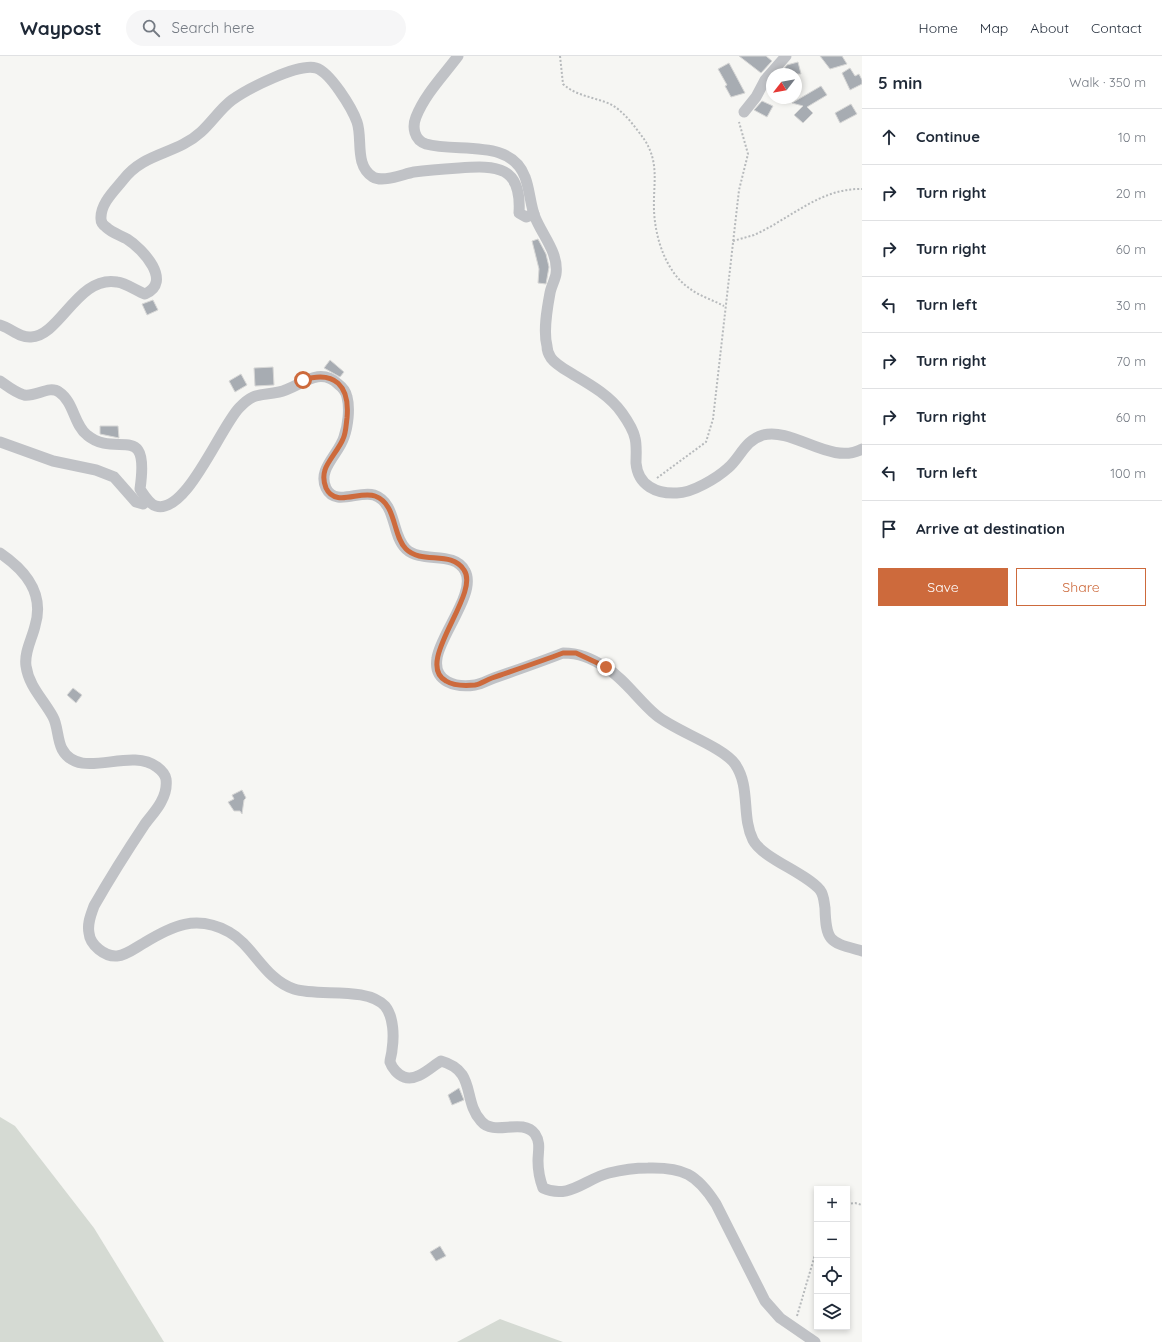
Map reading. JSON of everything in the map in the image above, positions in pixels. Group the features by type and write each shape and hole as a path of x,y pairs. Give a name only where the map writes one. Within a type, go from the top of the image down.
{"street":[{"path":"458,56 422,105 415,119 414,131 417,138 425,143 462,146 509,156 518,163 525,176 534,214 554,254 555,260 556,273 550,292 546,328 546,345 550,358 564,369 598,389 618,407 628,422 635,439 636,466 647,486 660,493 680,493 697,488 729,468 753,439 765,434 780,435 847,455 862,450"},
{"path":"744,112 756,97 765,80 786,56"},
{"path":"0,325 21,336 32,338 44,333 72,303 93,286 104,281 118,282 145,294 152,291 156,284 157,273 140,249 128,239 106,228 102,223 101,217 104,204 129,171 147,159 187,143 201,132 232,100 263,82 297,70 314,67 323,71 337,87 358,123 361,157 364,167 373,177 382,179 415,172 485,166 502,169 514,180 520,199 519,213 526,217 534,214"},
{"path":"0,381 22,394 33,396 49,389 59,392 68,402 86,435 97,442 130,444 137,449 142,457 143,469 140,489 147,500 156,506 165,506 177,501 189,489 223,430 237,410 250,398 263,393 280,392 315,376 334,380 347,395 348,406 344,438 335,456 325,469 324,479 326,488 330,494 339,498 366,493 377,496 385,503 389,510 400,541 407,550 414,554 449,559 459,563 465,571 468,580 466,592 437,658 439,672 443,680 452,684 477,685 563,653 576,653 606,667 656,715 716,748 734,762 741,774 748,828 754,842 763,850 813,883 822,892 824,901 825,928 830,938 842,946 862,951"},
{"path":"0,442 53,461 102,472 114,477 136,502 143,504 147,500"},
{"path":"0,553 16,564 24,573 37,600 39,611 26,657 27,669 34,689 53,718 62,749 74,760 98,765 127,759 142,760 153,764 161,770 165,778 166,788 161,804 146,822 94,906 89,920 89,934 101,952 109,956 126,954 162,932 200,922 229,932 267,972 281,983 292,989 305,992 342,994 374,998 385,1007 391,1017 393,1032 390,1061 395,1071 405,1078 415,1078 441,1061 452,1064 462,1073 475,1111 481,1122 491,1127 528,1128 535,1134 539,1146 538,1162 540,1181 543,1188 551,1192 567,1192 608,1173 637,1168 675,1168 687,1172 699,1181 707,1189 716,1204 765,1301 780,1318 815,1342"}],"path":[{"path":"560,56 563,84 570,91 611,105 623,113 645,140 654,163 656,178 654,210 659,242 674,276 690,289 724,306"},
{"path":"647,486 706,442 713,418 724,306 739,190 748,154 739,122 744,112"},
{"path":"733,241 753,235 816,199 838,192 862,189"},
{"path":"850,1204 862,1205"},
{"path":"793,1328 814,1258"}],"shaded area":[{"path":"0,1117 15,1126 94,1228 164,1342 0,1342"},
{"path":"500,1319 563,1342 457,1342"}],"building":[{"path":"739,56 766,56 772,61 761,73"},
{"path":"820,56 842,56 847,64 830,69"},
{"path":"798,62 800,68 785,68 787,65"},
{"path":"729,63 745,93 731,97 725,86 727,85 718,69"},
{"path":"850,68 855,76 859,74 862,84 850,90 842,73"},
{"path":"821,86 827,95 807,107 813,113 803,123 794,115 803,106 796,104 802,104 802,97"},
{"path":"762,101 773,106 767,117 754,110"},
{"path":"851,104 857,114 840,123 835,113"},
{"path":"538,239 546,254 549,267 546,284 538,283 539,269 532,241"},
{"path":"153,300 158,310 147,315 142,304"},
{"path":"330,360 344,372 340,377 324,368"},
{"path":"273,367 274,385 255,386 254,368"},
{"path":"241,374 247,385 235,392 229,381"},
{"path":"100,426 118,426 119,438 100,434"},
{"path":"73,688 82,695 76,703 67,695"},
{"path":"242,790 246,798 244,800 242,814 240,811 234,811 228,802 234,799 232,795"},
{"path":"459,1088 464,1100 452,1105 448,1095"},
{"path":"440,1246 446,1256 436,1261 430,1252"}],"route":[{"path":"303,380 315,376 334,380 347,395 348,406 344,438 335,456 325,469 324,479 326,488 330,494 339,498 366,493 377,496 385,503 393,517 400,541 407,550 414,554 449,559 459,563 465,571 468,580 466,592 444,638 437,658 439,672 443,680 452,684 477,685 563,653 576,653 588,657 606,667"}]}
